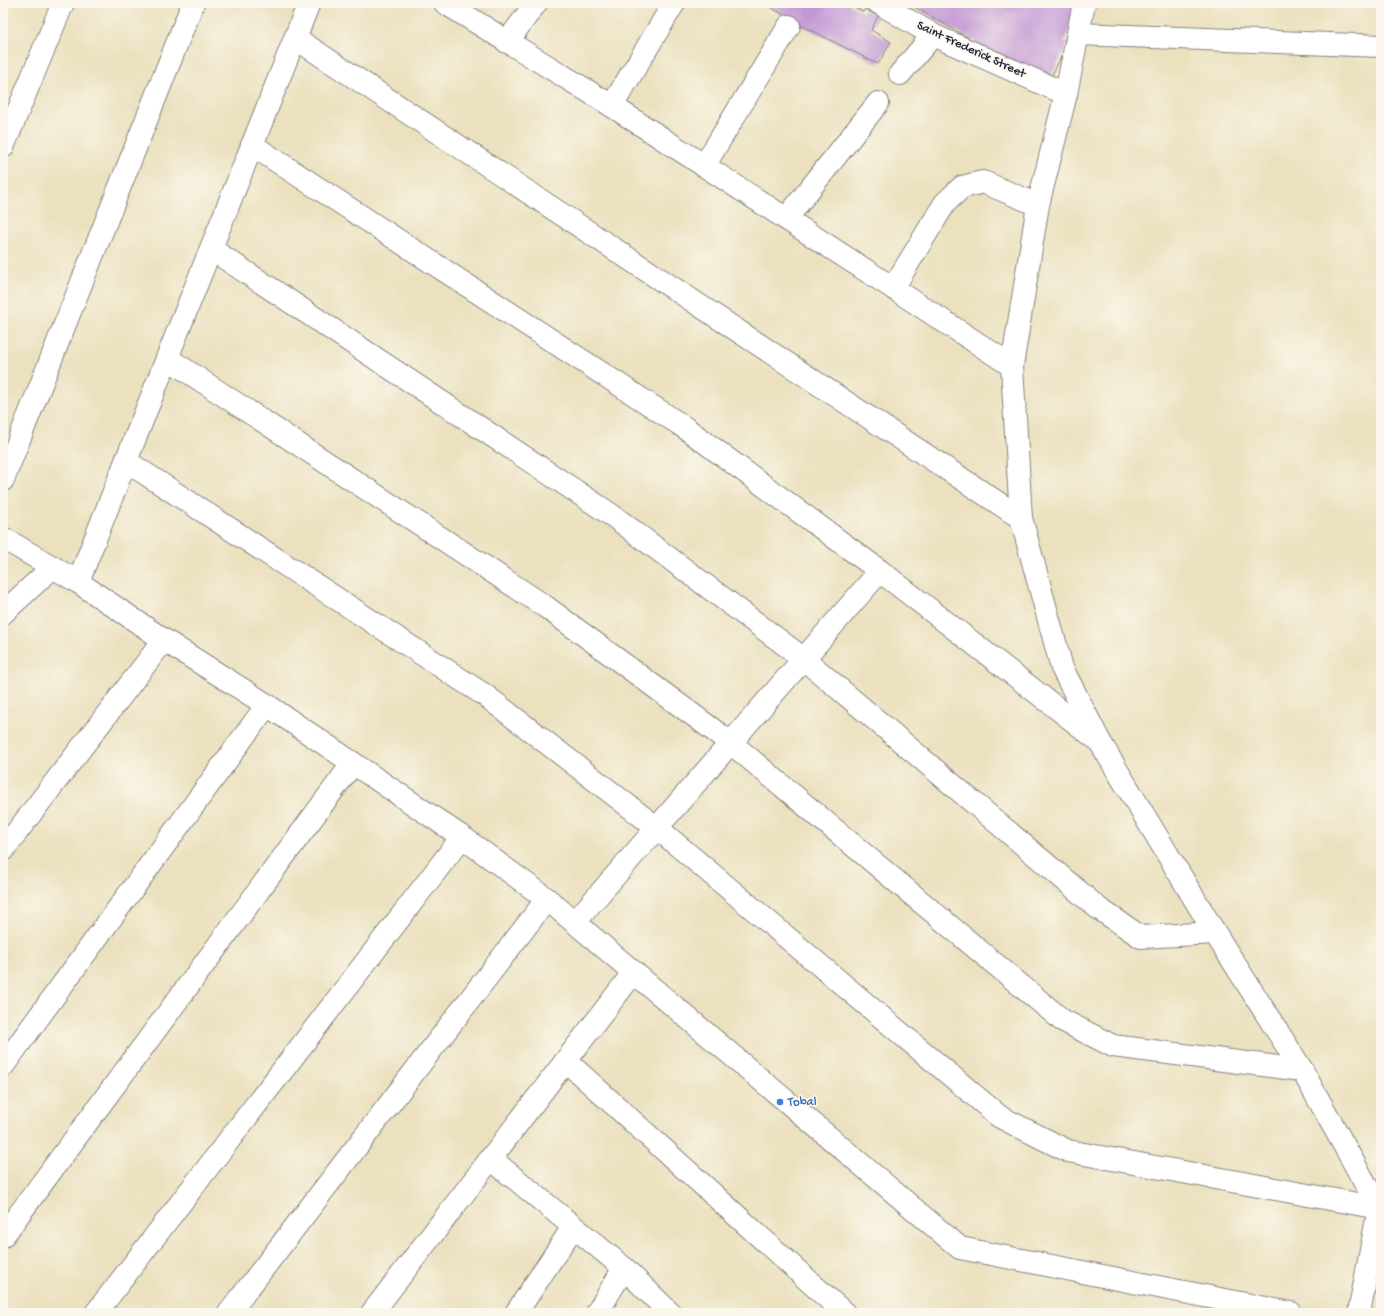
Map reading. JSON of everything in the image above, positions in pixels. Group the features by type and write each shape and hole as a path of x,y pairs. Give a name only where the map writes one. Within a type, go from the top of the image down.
{"street":[{"path":"3,147 63,3"},
{"path":"3,480 192,3"},
{"path":"78,582 309,3"},
{"path":"445,3 612,106 1012,366"},
{"path":"507,42 536,3"},
{"path":"612,106 674,3"},
{"name":"Saint Frederick Street","path":"879,3 933,35 1066,94"},
{"path":"1084,3 1066,94 1038,205 1012,366 1021,518 1062,668 1100,742 1215,933 1302,1070 1380,1208 1359,1313"},
{"path":"704,166 789,26"},
{"path":"1078,34 1381,46"},
{"path":"900,74 933,35"},
{"path":"295,38 1021,518"},
{"path":"786,219 878,103"},
{"path":"252,145 684,426 880,571 1100,742"},
{"path":"893,288 945,203 962,187 983,182 1038,205"},
{"path":"211,249 613,516 804,659 1098,908 1141,937 1215,933"},
{"path":"167,358 546,607 730,743 1062,1020 1112,1046 1302,1070"},
{"path":"126,461 486,696 657,828 1000,1117 1068,1151 1380,1208"},
{"path":"3,538 78,582 164,640 267,705 462,837 547,899 960,1248 1291,1313"},
{"path":"3,613 53,567"},
{"path":"575,922 880,571"},
{"path":"3,850 164,640"},
{"path":"3,1066 267,705"},
{"path":"3,1236 353,763"},
{"path":"96,1313 462,837"},
{"path":"229,1313 547,899"},
{"path":"372,1313 634,972"},
{"path":"566,1061 844,1313"},
{"path":"491,1158 624,1268 670,1313"},
{"path":"516,1313 573,1227"},
{"path":"597,1313 624,1268"}],"building":[{"path":"763,3 850,3 849,4 863,12 865,9 878,16 871,30 891,42 878,64 784,17 784,15"},
{"path":"907,3 1064,3 1078,10 1064,41 1068,43 1048,83 975,44 976,42"}],"place":[{"name":"Tobal","path":"780,1102"}]}
